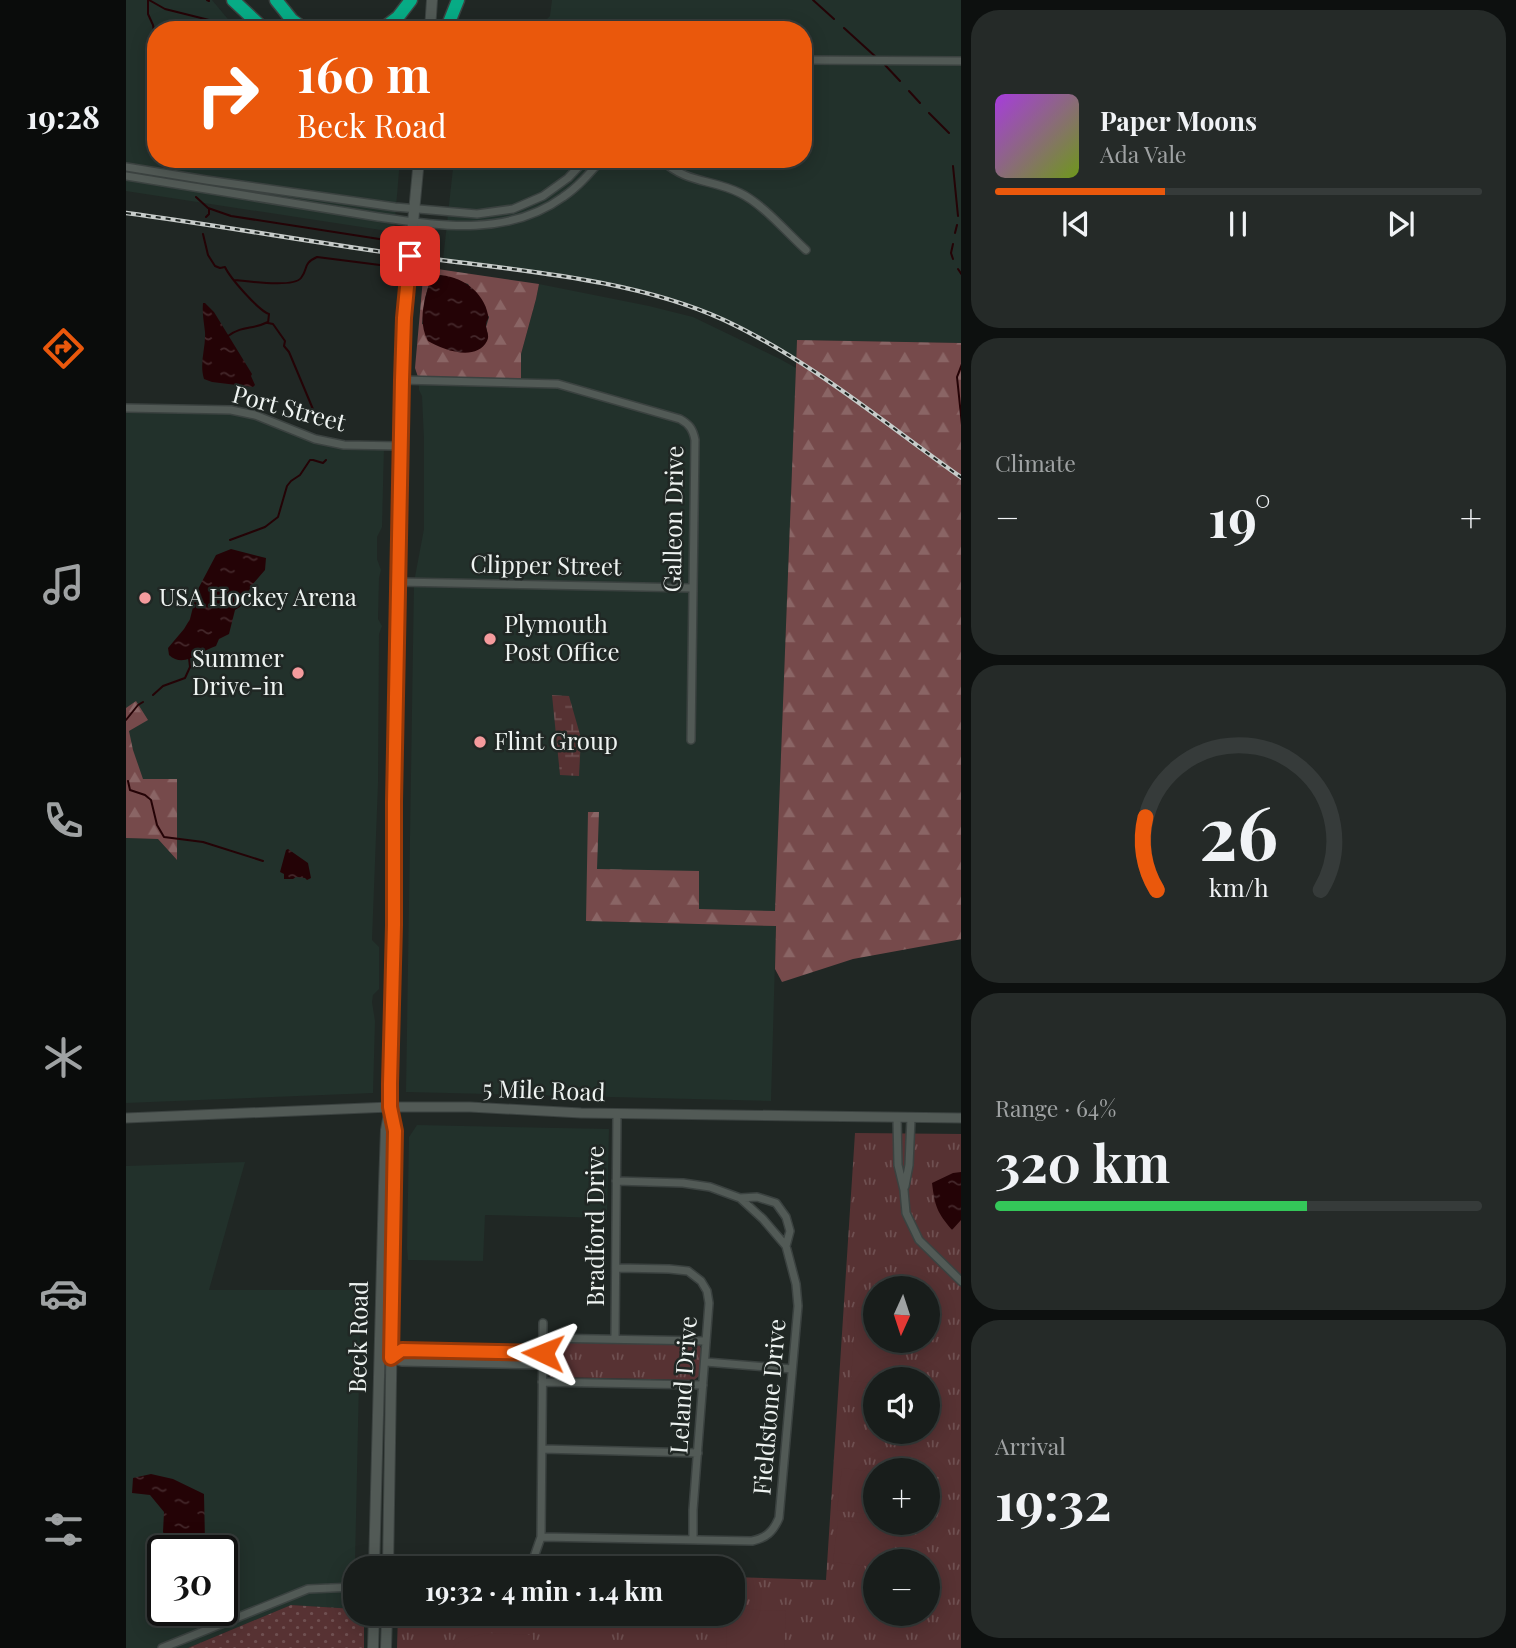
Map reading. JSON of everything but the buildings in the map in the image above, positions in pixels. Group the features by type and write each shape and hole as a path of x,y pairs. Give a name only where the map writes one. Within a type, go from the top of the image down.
{"highway":[{"path":"233,0 255,21"},
{"path":"276,0 293,21"},
{"path":"393,21 411,0"},
{"path":"450,21 458,0"}],"main road":[{"path":"430,21 432,0"},
{"name":"Beck Road","path":"374,1556 386,1130 390,1107 402,380 404,318 418,168"},
{"name":"Beck Road","path":"388,1556 395,1131 390,1107"},
{"path":"373,1648 374,1626"},
{"path":"386,1648 387,1626"}],"street":[{"path":"812,60 961,61"},
{"path":"126,167 414,209 467,214 486,214 522,206 543,196 577,168"},
{"path":"126,176 413,222 490,226 526,217 547,208 575,188 594,168"},
{"path":"671,168 686,177 730,189 750,198 806,250"},
{"path":"204,190 206,180"},
{"path":"467,214 467,226"},
{"name":"Galleon Drive","path":"402,380 558,384 685,422 692,430 695,440 691,740"},
{"name":"Port Street","path":"126,408 232,410 255,415 315,439 344,445 401,446"},
{"name":"Clipper Street","path":"399,582 692,588"},
{"name":"5 Mile Road","path":"126,1118 390,1107 961,1118"},
{"name":"Bradford Drive","path":"615,1339 617,1113"},
{"path":"897,1118 898,1165 906,1213 919,1240 961,1282"},
{"path":"904,1190 909,1165 911,1118"},
{"name":"Fieldstone Drive","path":"541,1536 752,1541 766,1537 779,1518 798,1306 796,1284 786,1246 740,1198 710,1187 683,1183 615,1181"},
{"path":"740,1198 757,1197 776,1203 786,1217 790,1231 786,1246"},
{"name":"Leland Drive","path":"617,1268 688,1271 701,1281 707,1291 709,1303 706,1362 693,1510 694,1540"},
{"path":"534,1556 541,1536 543,1323"},
{"path":"543,1338 706,1341"},
{"path":"391,1358 402,1350 543,1353"},
{"path":"380,1358 402,1362 543,1365"},
{"path":"706,1362 792,1369"},
{"path":"542,1382 703,1385"},
{"path":"542,1449 698,1453"},
{"path":"162,1648 308,1589 343,1588"}],"shaded area":[{"path":"126,0 212,0 230,21 147,21 147,168 399,168 394,232 126,191"},
{"path":"552,0 961,0 961,343 797,340 796,361 723,320 676,302 621,288 516,269 443,260 453,168 812,168 812,21 545,21 550,16"},
{"path":"539,284 693,317 796,368 775,912 698,909 699,871 598,921 776,926 771,1101 406,1092 414,582 424,529 424,439 419,380 521,382 521,354"},
{"path":"126,408 231,410 315,439 384,446 382,527 377,537 377,559 381,570 378,619 382,626 379,634 378,784 372,940 379,947 379,989 373,995 372,1002 375,1021 373,1093 126,1103 126,838 158,839 176,859 177,780 126,779"},
{"path":"417,1125 609,1129 607,1218 485,1215 483,1261 408,1260 409,1137"},
{"path":"245,1162 209,1290 361,1290 355,1556 343,1556 343,1608 291,1605 188,1648 126,1648 126,1166"}],"green space":[{"path":"424,267 539,284 521,354 521,382 419,380 415,368","holes":["440,275 468,284 489,317 486,327 488,336 422,324 431,277"]},
{"path":"797,340 961,343 961,939 853,959 782,982 775,969 776,926 586,921 588,812 599,812 597,869 699,871 699,909 775,911"},
{"path":"552,695 569,696 581,738 579,776 560,775"},
{"path":"136,701 148,720 129,731 143,779 177,779 177,860 158,839 126,838 126,708"},
{"path":"855,1133 961,1134 961,1648 397,1648 398,1626 745,1626 745,1577 826,1580"},
{"path":"856,1307 863,1307 863,1353 900,1353 900,1367 863,1367 863,1382 851,1381"},
{"path":"552,1341 699,1344 702,1351 699,1376 694,1380 551,1377 546,1372 547,1346"},
{"path":"842,1468 863,1471 863,1513 837,1510"},
{"path":"838,1520 863,1523 863,1535 895,1535 893,1549 863,1549 863,1566 833,1562"},
{"path":"291,1605 343,1608 343,1626 364,1626 364,1648 188,1648"},
{"path":"745,1609 786,1611 784,1648 726,1648 727,1626 745,1626"},
{"path":"551,1626 609,1626 609,1648 551,1648"},
{"path":"633,1626 691,1626 691,1648 633,1648"},
{"path":"490,1633 533,1635 533,1648 452,1648 470,1638"}],"water":[{"path":"435,275 461,281 481,298 488,317 488,339 482,347 467,353 442,348 428,341 423,325 423,309 431,277"},
{"path":"203,303 214,312 252,374 255,385 253,387 204,379"},
{"path":"231,549 266,558 265,570 252,585 240,607 235,610 229,634 219,639 216,646 192,658 175,659 169,655 168,648 190,619 197,591 216,555"},
{"path":"288,849 308,863 311,878 284,879 284,874 280,872"},
{"path":"961,1172 961,1220 952,1230 937,1209 932,1183"},
{"path":"151,1474 173,1479 204,1494 205,1535 164,1535 164,1512 150,1495 132,1493 133,1478"}],"waterway":[{"path":"148,0 151,21"},
{"path":"149,0 165,9 213,21"},
{"path":"813,0 834,19"},
{"path":"844,28 877,58"},
{"path":"885,65 900,81"},
{"path":"909,91 920,103"},
{"path":"929,113 949,133"},
{"path":"953,166 958,216"},
{"path":"196,197 208,208 231,216 392,241"},
{"path":"206,217 209,209"},
{"path":"955,233 957,225"},
{"path":"203,234 208,255 215,266 225,267 245,293 269,314 268,323 273,324 285,341 284,346 315,414 327,419 329,423"},
{"path":"953,244 953,259"},
{"path":"234,280 289,283 301,278 309,262 317,257 380,265"},
{"path":"958,269 961,274"},
{"path":"228,336 238,330 268,322"},
{"path":"961,367 957,377 961,415"},
{"path":"230,540 265,527 278,517 291,481 300,475 310,460 323,463 326,460"},
{"path":"153,695 163,686 185,678 190,667 189,658"},
{"path":"126,720 143,702"},
{"path":"128,781 130,790 151,800 157,825 164,837 203,842 263,861"}],"railway":[{"path":"126,213 574,278 651,294 689,306 756,336 817,373 961,477"}],"place":[{"name":"USA Hockey Arena","path":"145,598"},
{"name":"Plymouth Post Office","path":"490,639"},
{"name":"Summer Drive-in","path":"298,673"},
{"name":"Flint Group","path":"480,742"}],"route":[{"path":"410,256 402,366 394,802 390,1107 395,1131 391,1358 402,1350 543,1353"}]}
